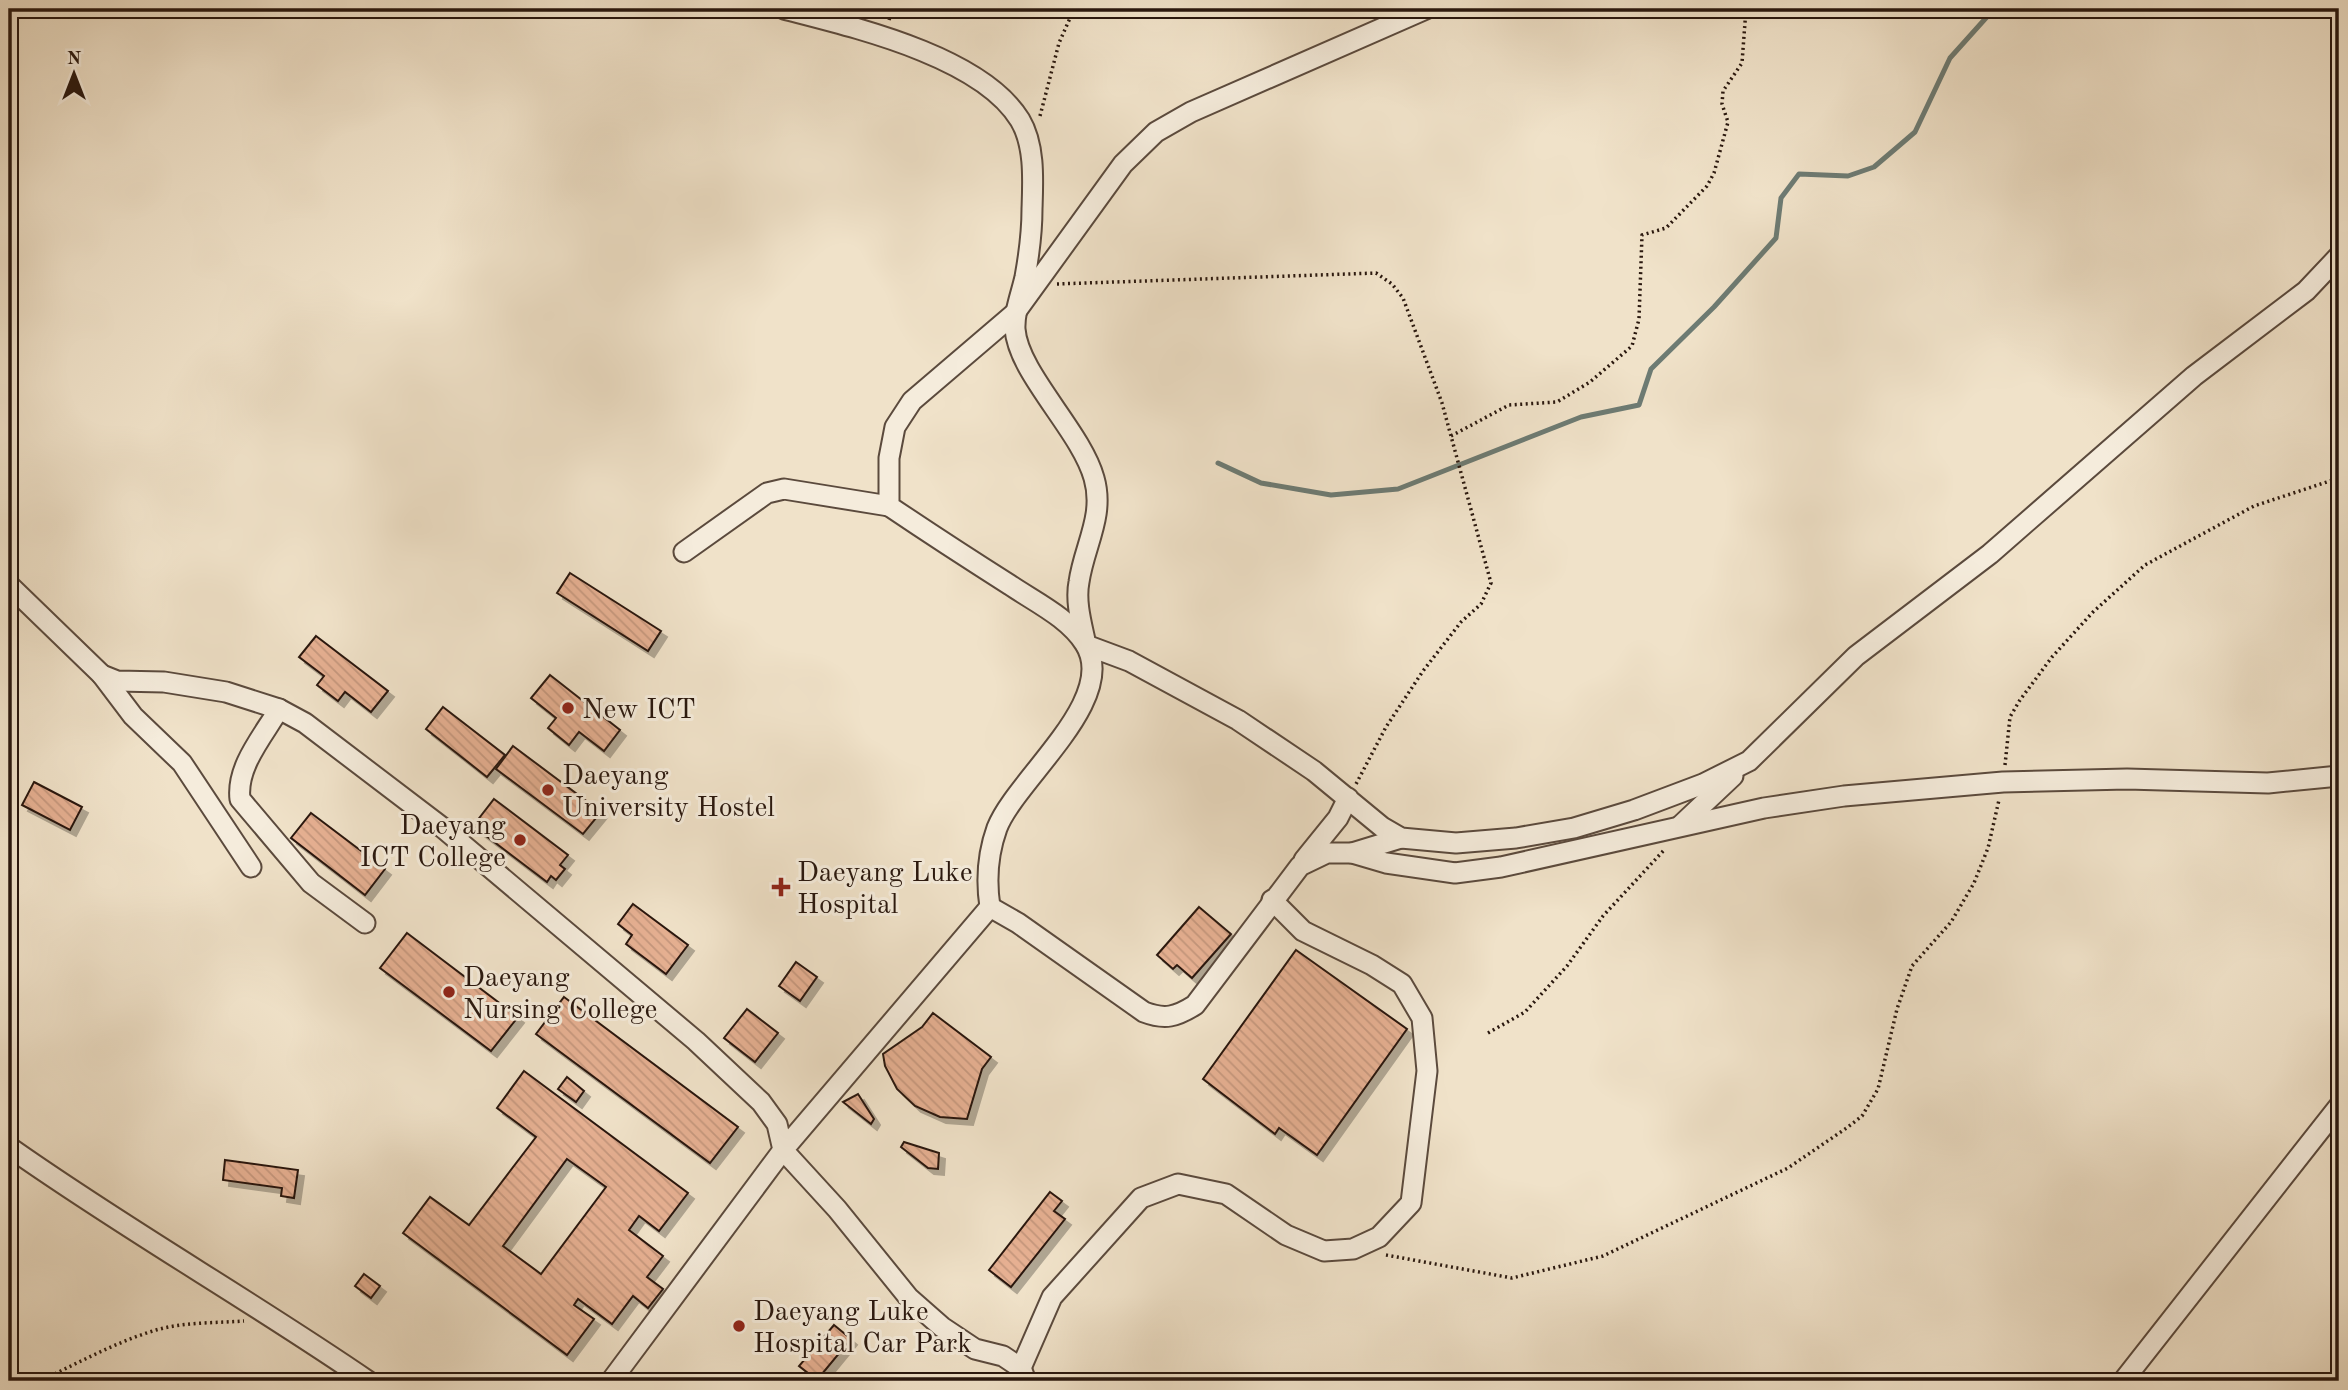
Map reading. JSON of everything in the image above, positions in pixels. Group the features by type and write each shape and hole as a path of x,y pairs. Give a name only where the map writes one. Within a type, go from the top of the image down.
{"street":[{"path":"611,1381 783,1150 990,907 987,886 998,827 1090,692 1093,670 1079,606 1079,582 1098,510 1094,478 1080,447 1024,357 1015,332 1015,313 1026,273 1032,210 1029,145 1021,122 1004,100 978,80 882,35 784,9"},
{"path":"889,506 891,448 895,427 912,401 1015,313 1123,164 1156,132 1203,106 1426,9"},
{"path":"1681,826 1856,656 1990,554 2194,376 2306,290 2339,257"},
{"path":"684,552 767,493 784,489 889,506 1062,620 1086,645 1129,661 1238,720 1314,771 1401,838"},
{"path":"9,584 102,675 133,716 182,763 251,867"},
{"path":"102,675 117,681 193,685 279,709 332,743 443,828 696,1041 761,1102 777,1124 783,1150 836,1209 909,1298 942,1327 975,1349 1003,1356 1023,1375 1052,1297 1141,1198 1178,1184 1226,1194 1286,1235 1324,1251 1353,1249 1380,1237 1411,1203 1427,1071 1422,1018 1402,984 1372,965 1303,931 1272,900"},
{"path":"279,709 244,768 239,784 240,799 311,883 365,923"},
{"path":"1352,853 1401,838 1456,842 1516,838 1574,828 1703,784 1749,761"},
{"path":"1300,866 1327,853 1352,853 1386,863 1455,873 1501,867 1764,808 1844,796 2003,782 2127,779 2268,783 2339,776"},
{"path":"990,907 1018,923 1144,1012 1160,1018 1179,1015 1195,1004 1272,900 1338,818 1348,799"},
{"path":"2123,1381 2339,1106"},
{"path":"9,1147 60,1183 277,1319 368,1381"}],"path":[{"path":"1029,145 1042,111 1059,43 1074,9"},
{"path":"1451,436 1508,405 1557,402 1590,382 1632,346 1639,319 1642,235 1666,228 1707,186 1714,173 1723,149 1728,122 1723,91 1742,63 1746,9"},
{"path":"1037,285 1376,273 1392,284 1403,298 1438,391 1491,583 1481,604 1461,622 1386,727 1348,799"},
{"path":"1353,1249 1512,1278 1603,1256 1788,1168 1848,1127 1862,1116 1878,1089 1897,1009 1912,966 1951,922 1975,884 1988,848 2003,782 2010,718 2020,700 2076,630 2144,565 2254,506 2339,478"},
{"path":"1488,1033 1525,1012 1567,966 1603,916 1672,840 1681,826"},
{"path":"40,1381 98,1353 157,1330 196,1323 277,1319"}],"building":[{"path":"570,573 661,631 648,651 557,593"},
{"path":"316,636 388,691 371,712 345,692 338,701 317,685 324,676 299,657"},
{"name":"New ICT","path":"550,675 620,730 604,751 579,732 569,745 548,728 556,718 531,698"},
{"name":"Daeyang University Hostel","path":"443,707 505,755 487,777 426,729"},
{"name":"Daeyang University Hostel","path":"513,746 601,812 583,834 496,769"},
{"path":"34,782 82,807 70,830 22,805"},
{"name":"Daeyang ICT College","path":"494,799 568,855 560,865 565,869 556,880 551,876 547,882 473,826"},
{"path":"311,813 385,869 365,895 291,838"},
{"name":"Daeyang University Hostel","path":"633,904 688,945 666,974 626,944 632,935 618,924"},
{"path":"1199,907 1231,934 1192,978 1177,965 1173,969 1157,955"},
{"name":"Daeyang Nursing College","path":"407,933 518,1017 491,1051 380,968"},
{"path":"1296,950 1407,1029 1317,1155 1279,1128 1275,1134 1203,1079"},
{"path":"796,962 817,977 800,1001 779,986"},
{"path":"564,997 738,1127 710,1163 536,1034"},
{"path":"747,1009 778,1033 755,1062 724,1038"},
{"path":"933,1013 991,1057 982,1069 967,1119 940,1117 915,1106 897,1089 885,1066 883,1054 922,1027"},
{"path":"524,1071 688,1193 659,1231 639,1216 629,1230 663,1256 647,1277 663,1289 648,1308 633,1296 612,1324 578,1299 574,1305 594,1319 567,1355 403,1233 430,1197 469,1225 536,1137 497,1108","holes":["567,1159 606,1187 541,1274 503,1246"]},
{"path":"567,1077 584,1091 576,1102 558,1089"},
{"path":"858,1094 874,1119 871,1124 843,1102"},
{"path":"904,1142 939,1153 938,1169 928,1168 901,1147"},
{"path":"225,1160 298,1170 294,1198 281,1196 282,1188 223,1180"},
{"path":"1050,1192 1062,1201 1054,1211 1065,1219 1011,1287 989,1270"},
{"path":"364,1274 380,1286 371,1298 355,1286"},
{"path":"834,1325 851,1339 817,1380 799,1366"}],"waterway":[{"path":"1218,463 1261,483 1331,495 1398,489 1581,417 1639,405 1651,369 1714,307 1776,238 1781,198 1799,174 1848,176 1874,167 1915,132 1950,58 1994,9"}],"place":[{"name":"New ICT","path":"568,708"},
{"name":"Daeyang University Hostel","path":"548,790"},
{"name":"Daeyang ICT College","path":"520,840"},
{"name":"Daeyang Luke Hospital","path":"781,887"},
{"name":"Daeyang Nursing College","path":"449,992"},
{"name":"Daeyang Luke Hospital Car Park","path":"739,1326"}]}
